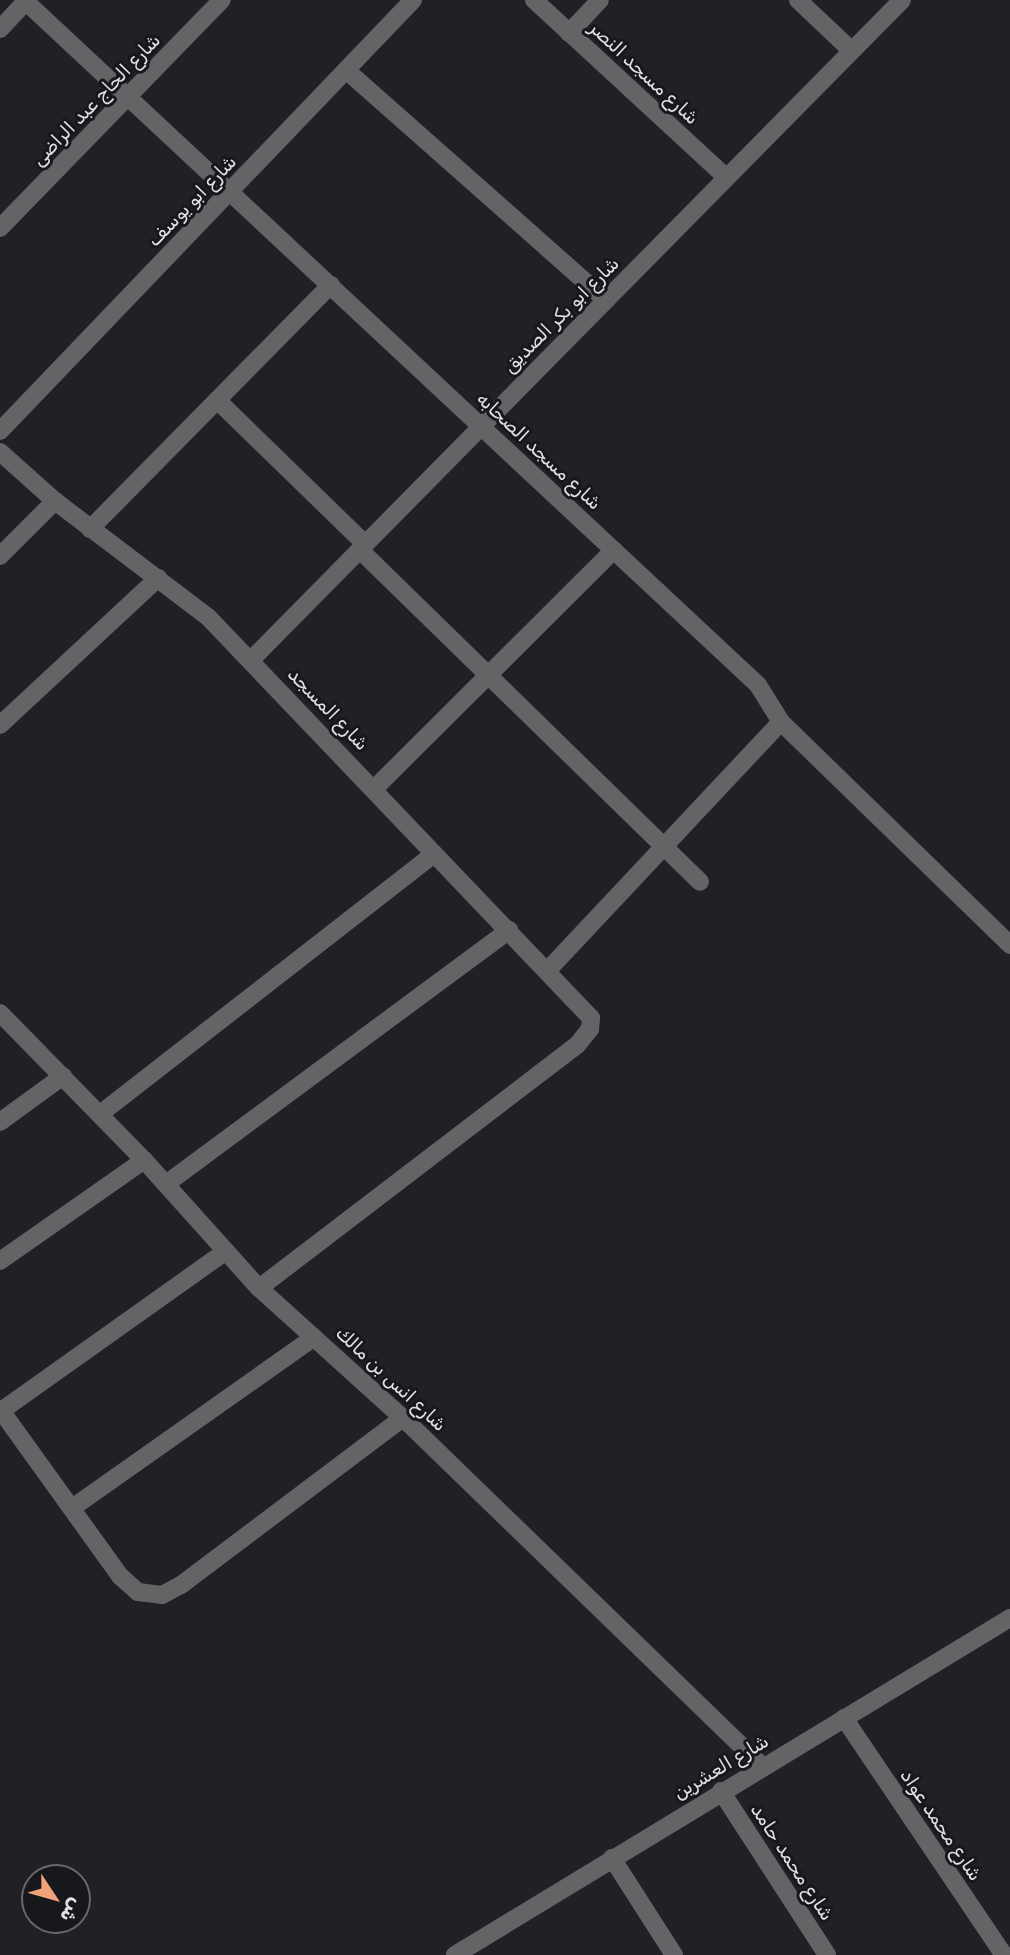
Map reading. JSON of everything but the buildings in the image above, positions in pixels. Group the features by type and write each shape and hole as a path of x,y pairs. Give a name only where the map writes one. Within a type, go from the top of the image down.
{"street":[{"name":"شارع الحاج عبد الراضى","path":"0,228 222,0"},
{"name":"شارع ابو يوسف","path":"0,431 413,0"},
{"name":"شارع مسجد النصر","path":"534,0 726,177"},
{"path":"569,33 600,0"},
{"path":"798,0 852,51"},
{"name":"شارع ابو بكر الصديق","path":"251,660 902,0"},
{"name":"شارع مسجد الصحابه","path":"26,1 232,189 758,685 781,722 1010,945"},
{"path":"0,29 26,1"},
{"path":"346,70 606,300"},
{"path":"90,529 331,285"},
{"path":"217,400 488,675 701,882"},
{"name":"شارع المسجد","path":"0,452 55,502 209,618 375,788 434,854 591,1018 590,1029 577,1045 259,1288"},
{"path":"0,556 55,502"},
{"path":"375,788 614,550"},
{"path":"0,725 158,578"},
{"path":"547,971 781,722"},
{"path":"100,1114 434,854"},
{"path":"166,1184 509,930"},
{"name":"شارع انس بن مالك","path":"0,1013 144,1160 259,1288 403,1418 762,1766"},
{"path":"0,1122 63,1076"},
{"path":"0,1261 144,1160"},
{"path":"226,1251 1,1410 120,1576 138,1592 162,1595 181,1586 403,1418"},
{"path":"72,1508 314,1337"},
{"name":"شارع العشرين","path":"455,1955 762,1766 1010,1618"},
{"name":"شارع محمد عواد","path":"844,1718 1004,1955"},
{"name":"شارع محمد حامد","path":"721,1791 827,1955"},
{"path":"612,1858 674,1955"}]}
